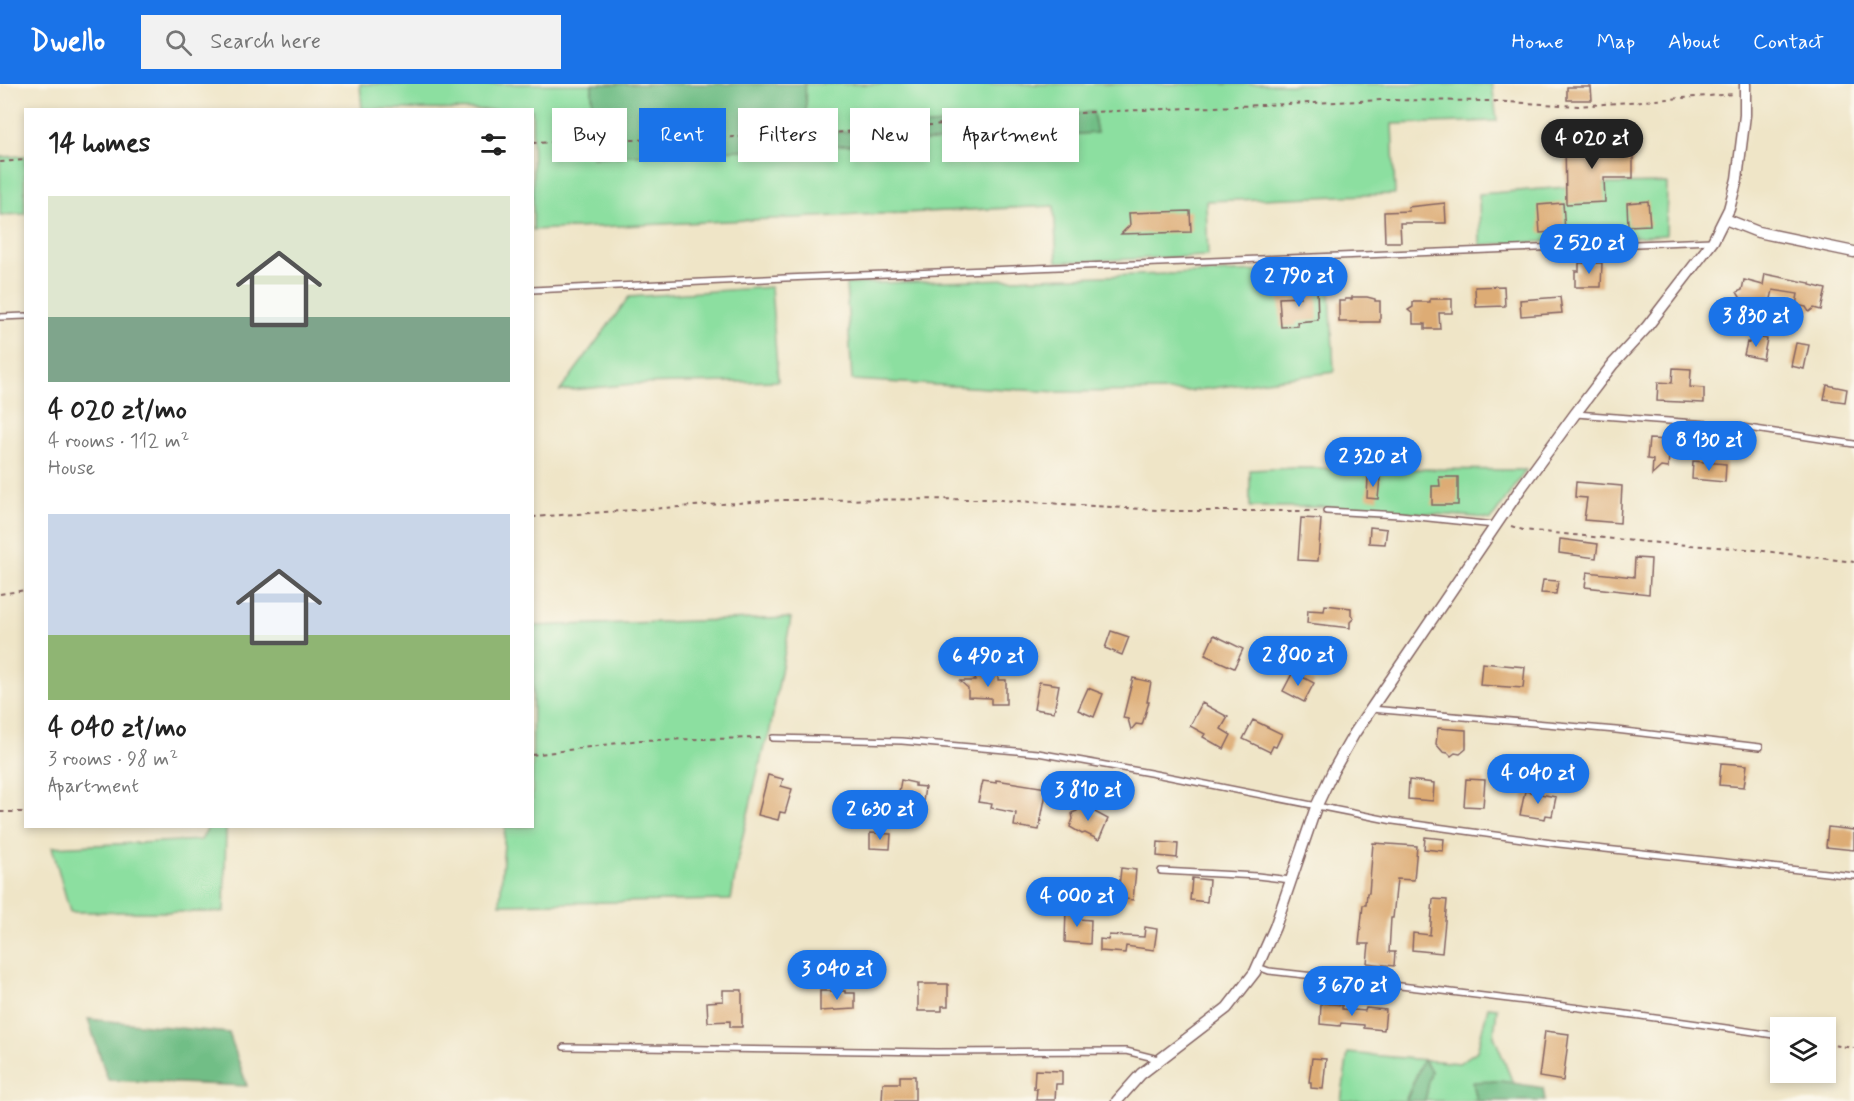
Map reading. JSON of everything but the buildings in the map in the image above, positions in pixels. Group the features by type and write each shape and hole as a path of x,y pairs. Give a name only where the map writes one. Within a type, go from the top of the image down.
{"street":[{"path":"1117,1101 1141,1074 1227,1008 1258,967 1275,927 1316,807 1333,771 1371,709 1575,414 1713,241 1725,219 1735,187 1745,114 1745,89"},
{"path":"1725,219 1758,232 1854,252"}],"lane":[{"path":"534,290 774,278 1713,241"},
{"path":"0,317 24,316"},
{"path":"1575,414 1735,426 1854,444"},
{"path":"1326,511 1497,524"},
{"path":"1371,709 1616,730 1760,747"},
{"path":"773,738 902,741 1038,753 1150,772 1393,821 1559,844 1854,876"},
{"path":"1161,871 1291,880"},
{"path":"1258,967 1269,971 1442,990 1770,1035"},
{"path":"564,1047 1126,1052 1160,1060"}],"path":[{"path":"534,143 807,135 1094,112 1384,100 1490,101 1578,106 1745,89"},
{"path":"0,162 24,160"},
{"path":"534,517 781,500 986,499 1172,511 1326,511"},
{"path":"1497,524 1523,530 1747,549 1854,562"},
{"path":"0,594 24,590"},
{"path":"534,755 640,740 773,738"},
{"path":"0,812 24,812"},
{"path":"1836,1045 1854,1048"}],"green space":[{"path":"360,84 592,84 592,108 552,108 552,162 627,162 627,155 639,155 639,162 726,162 726,151 738,150 738,162 838,162 838,145 850,145 850,162 930,162 930,141 942,140 942,162 1079,162 1079,134 1097,133 1093,112 1079,113 1079,108 942,108 942,124 930,125 930,108 850,108 850,132 838,133 838,108 806,108 805,84 1492,84 1497,121 1392,124 1395,194 1206,201 1208,256 1057,262 1054,206 534,230 534,108 362,108"},
{"path":"592,84 805,84 806,108 738,108 738,150 726,151 726,108 639,108 639,155 627,155 627,108 592,108"},
{"path":"1093,112 1097,133 1079,134 1079,113"},
{"path":"942,124 942,140 930,141 930,125"},
{"path":"850,132 850,145 838,145 838,133"},
{"path":"24,156 24,214 0,215 0,157"},
{"path":"1667,183 1666,235 1480,245 1479,194 1604,184"},
{"path":"1329,269 1334,372 1190,391 1058,392 852,380 846,284"},
{"path":"771,287 778,381 634,384 560,391 629,297"},
{"path":"1294,468 1526,470 1491,520 1329,507 1250,507 1250,470"},
{"path":"791,618 769,735 764,746 739,852 731,900 500,904 505,828 534,828 534,626"},
{"path":"207,828 226,828 224,912 70,912 52,847 201,840"},
{"path":"1488,1007 1497,1008 1494,1036 1513,1083 1473,1082 1477,1101 1425,1101 1431,1071 1423,1060 1405,1101 1341,1101 1348,1053 1459,1063 1477,1051"},
{"path":"88,1019 229,1033 247,1086 108,1080"},
{"path":"1423,1060 1431,1071 1425,1101 1406,1101"},
{"path":"1501,1081 1543,1088 1545,1101 1477,1101 1473,1082"}]}
